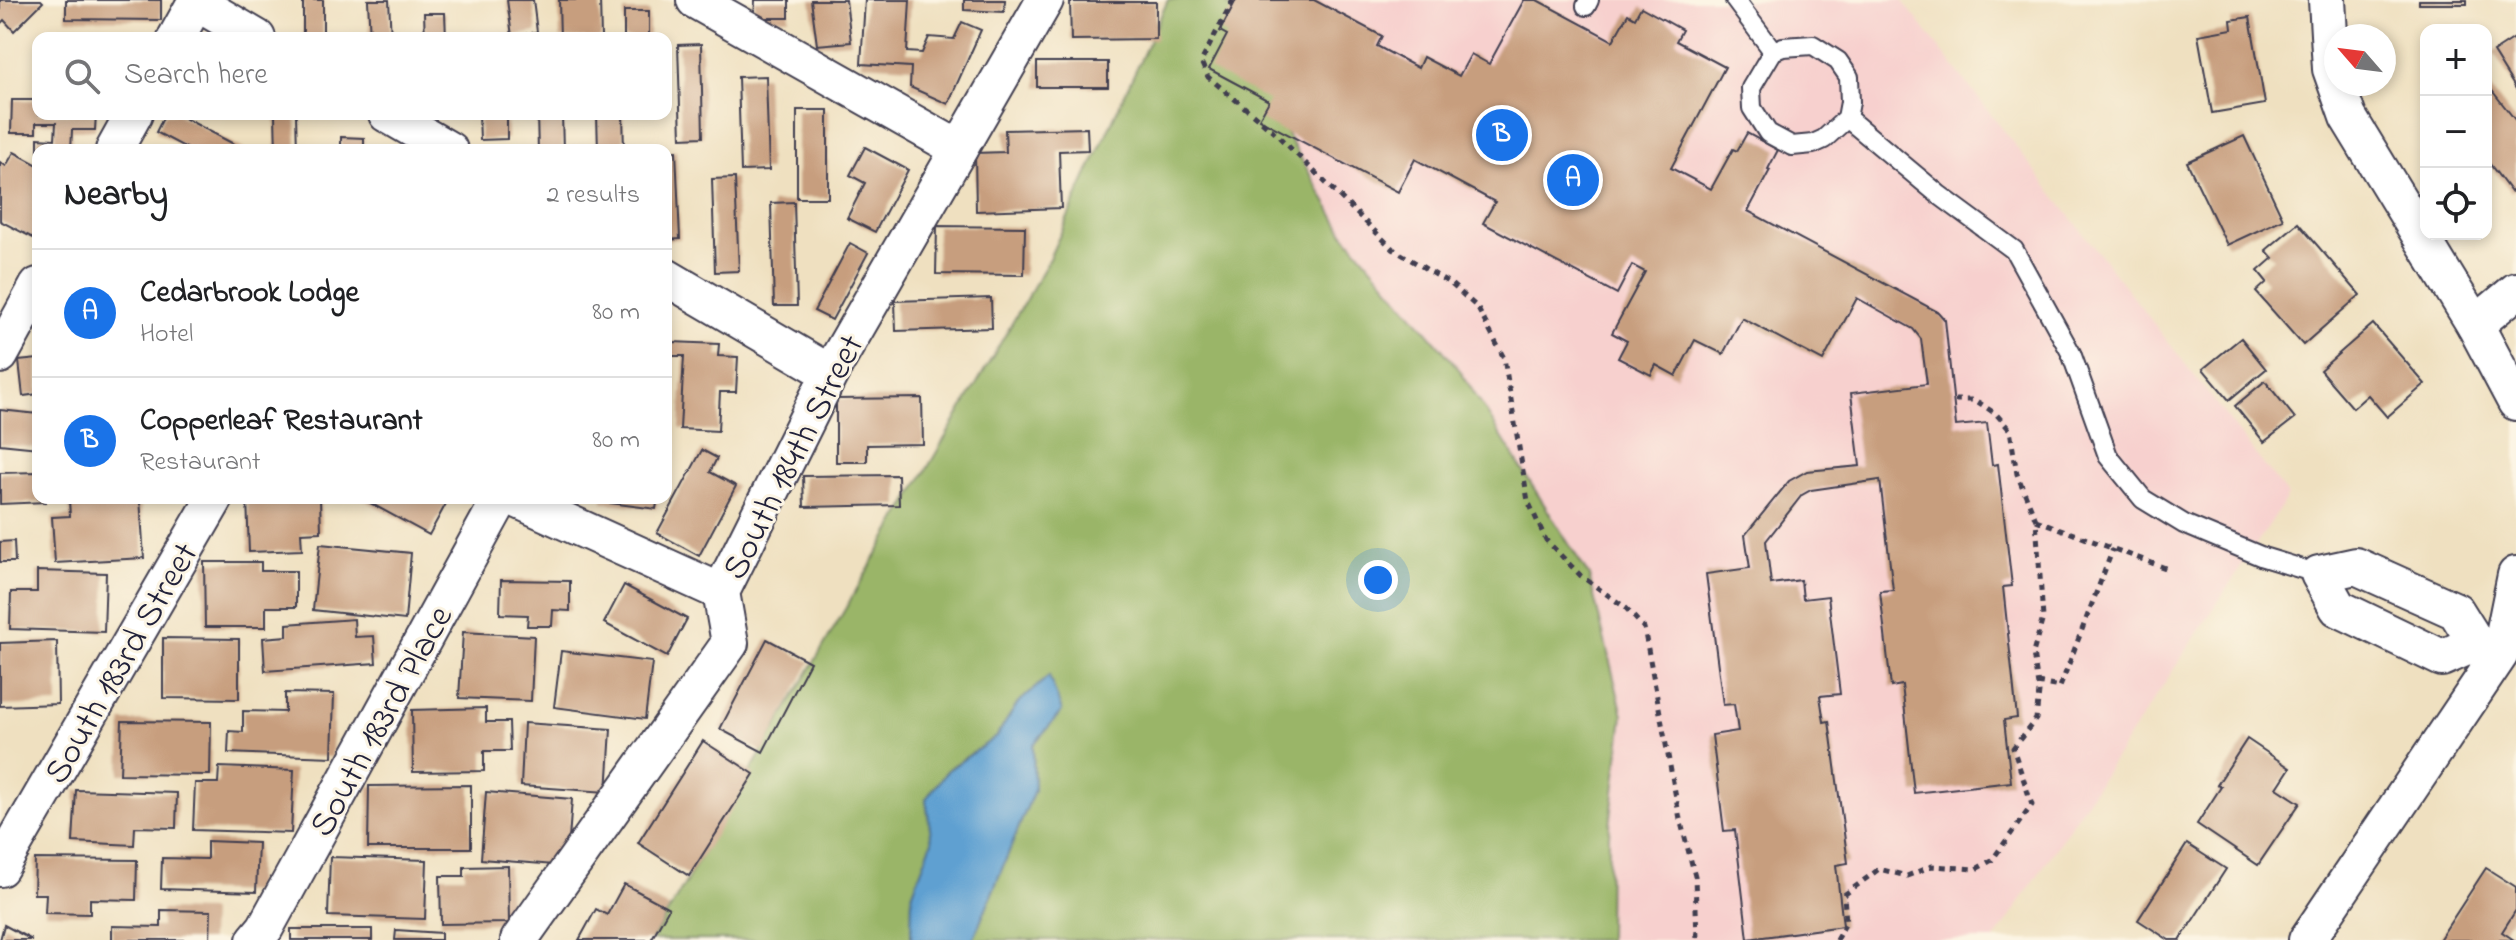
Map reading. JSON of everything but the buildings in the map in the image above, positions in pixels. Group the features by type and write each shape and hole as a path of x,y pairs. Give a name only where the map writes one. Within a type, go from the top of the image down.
{"street":[{"path":"695,0 959,149"},
{"name":"South 184th Street","path":"519,940 730,643 721,592 830,373 1045,0"},
{"path":"2327,0 2331,69 2348,117 2475,325 2516,402"},
{"path":"179,32 196,1 247,32"},
{"path":"117,144 131,120"},
{"path":"397,120 439,144"},
{"path":"672,281 830,373"},
{"path":"2475,325 2516,291"},
{"path":"0,355 32,297"},
{"name":"South 183rd Street","path":"0,868 212,504"},
{"name":"South 183rd Place","path":"255,940 265,928 498,504"},
{"path":"527,504 721,592"},
{"path":"2356,566 2456,611 2497,653 2442,658 2338,608 2319,574 2356,566"},
{"path":"2307,940 2497,653 2516,575"}],"lane":[{"path":"1735,0 1773,51"},
{"path":"1813,45 1838,61 1849,77 1847,118 1824,139 1813,144 1792,146 1768,133 1752,108 1751,88 1773,51 1783,47 1813,45"},
{"path":"1847,118 1938,194 2014,250 2071,353 2108,456 2143,499 2184,524 2263,557 2319,574"}],"path":[{"path":"1233,0 1201,62 1208,77 1272,130 1393,249 1451,284 1477,307 1504,358 1528,501 1546,540 1581,576 1626,608 1644,628 1680,819 1695,876 1697,940"},
{"path":"1836,940 1846,923 1844,895 1879,869 1907,876 1932,866 1976,869 1992,860 2032,805 2013,748 2036,719 2037,683 2033,653 2043,618 2036,520 2017,474 2010,430 1996,414 1975,400 1955,400"},
{"path":"2036,520 2168,569"},
{"path":"2037,683 2060,687 2113,549"}],"shaded area":[{"path":"1224,0 1902,0 2288,496 1995,940 1608,940 1609,835 1459,369 1345,235 1285,131 1273,54"}],"green space":[{"path":"1168,0 1224,0 1273,54 1285,131 1345,235 1459,369 1589,576 1623,715 1609,835 1608,940 973,940 1034,790 1033,745 1061,711 1049,676 1018,703 996,737 948,769 926,799 932,842 912,895 911,940 652,940 1046,265"}],"water":[{"path":"1049,676 1062,711 1033,745 1034,790 973,940 911,940 912,895 932,842 926,799 948,770 996,737 1018,703"}],"place":[{"name":"Copperleaf Restaurant","path":"1502,135"},
{"name":"Cedarbrook Lodge","path":"1573,180"}]}
